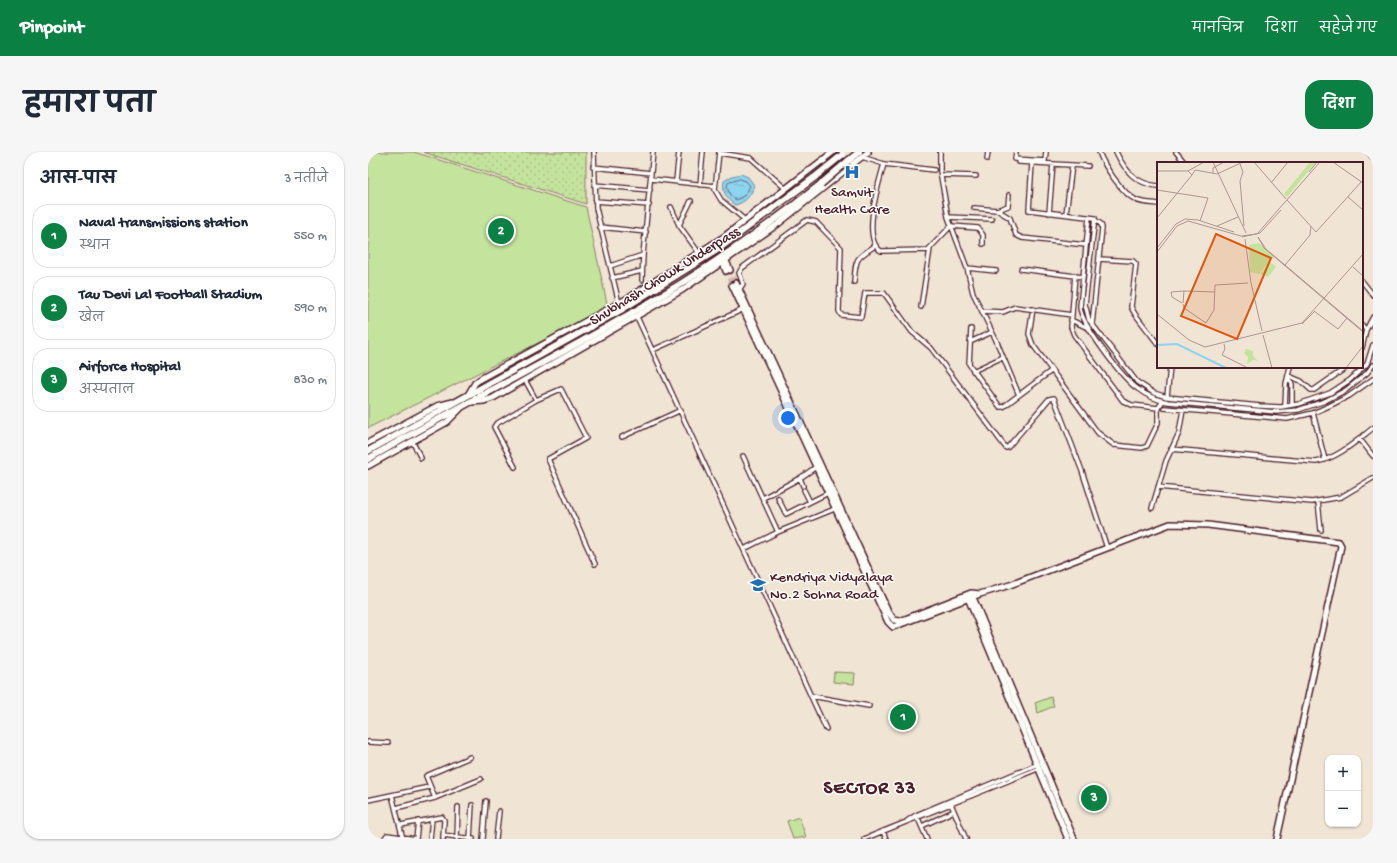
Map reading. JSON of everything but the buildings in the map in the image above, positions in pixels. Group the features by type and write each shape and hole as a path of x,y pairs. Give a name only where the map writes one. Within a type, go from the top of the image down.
{"highway":[{"name":"Shubhash Chowk Underpass","path":"460,404 467,396 646,294 717,250 815,177 844,153"},
{"name":"Shubhash Chowk Underpass","path":"460,404 471,402 648,303 722,256 798,202 848,161 861,155"},
{"path":"368,451 460,404"},
{"path":"368,459 460,404"}],"street":[{"path":"594,152 593,167 595,201 619,303"},
{"path":"642,280 653,152"},
{"path":"676,181 679,152"},
{"path":"700,185 703,152"},
{"path":"746,220 718,197 715,190 719,152 750,158 786,189"},
{"path":"467,396 475,383 482,378 619,303 699,253 746,220 833,152"},
{"path":"471,402 488,400 525,380 637,317 725,262 778,224 836,178 861,155 868,152"},
{"path":"940,152 941,175 948,217 967,268 973,293 992,332 1019,395"},
{"path":"987,159 988,152"},
{"path":"1016,152 1015,159 1046,161 1046,152"},
{"path":"1099,152 1103,161 1127,193 1140,202 1157,204"},
{"path":"1116,152 1127,172 1141,183 1157,186"},
{"path":"1176,152 1184,162"},
{"path":"1370,152 1373,156"},
{"path":"861,155 884,164 934,170"},
{"path":"823,160 836,178"},
{"path":"1020,162 1088,166"},
{"path":"1032,163 1028,209 1030,211 1089,217 1095,219 1101,224 1102,228 1092,325"},
{"path":"884,164 874,205 872,229 874,246 881,251 922,252 930,249 951,226"},
{"path":"1049,213 1053,164"},
{"path":"1066,214 1072,165"},
{"path":"593,167 652,173"},
{"path":"941,175 976,176"},
{"path":"651,179 715,186"},
{"path":"594,184 650,190"},
{"path":"974,208 997,210 1008,206 1009,195"},
{"path":"595,201 649,205"},
{"path":"679,225 691,201"},
{"path":"671,207 679,225 699,253"},
{"path":"997,210 1011,219 1017,236 1086,245"},
{"path":"948,217 992,219"},
{"path":"1089,217 1081,313 1089,328 1129,381 1147,396 1163,401 1183,404 1288,412 1311,407 1335,396 1354,385 1373,365"},
{"path":"1095,219 1085,304 1086,314 1092,325 1137,382 1154,393 1167,397 1260,406 1289,406 1310,402 1341,387 1360,371 1367,364 1373,345"},
{"path":"739,290 743,284 739,274 742,268 807,220 816,222 841,248 839,311 841,315 861,317 865,293 884,293 912,332 931,348 1006,448 1050,399 1054,398 1078,459 1107,548"},
{"path":"951,226 978,228 983,235 983,244"},
{"path":"600,227 646,232"},
{"path":"854,282 855,262 858,257 874,246"},
{"path":"920,307 930,249"},
{"path":"610,266 643,255"},
{"path":"1099,259 1133,261 1136,264 1131,307 1134,314 1157,343"},
{"path":"725,262 728,270"},
{"path":"967,268 996,271"},
{"path":"1022,270 1083,277"},
{"path":"612,278 642,271"},
{"path":"1075,276 1071,320 1071,330 1074,335 1123,401 1132,405 1158,408"},
{"path":"1363,282 1373,295"},
{"path":"830,492 816,467 745,309 734,284 739,290 745,309 830,492 890,626 896,627 970,596 1010,585 1175,523 1222,527 1337,541 1340,543 1341,546 1277,839"},
{"path":"982,311 1003,312 1015,307 1072,315"},
{"path":"653,350 745,309"},
{"path":"1033,310 1030,340 1098,433 1114,445 1142,448 1147,446 1158,424 1158,408 1163,401"},
{"path":"637,317 826,729"},
{"path":"1363,344 1366,330 1373,317"},
{"path":"1071,320 1089,328"},
{"path":"1363,326 1366,330"},
{"path":"971,329 968,359 972,371 1000,407 1003,407 1052,371"},
{"path":"970,342 992,332"},
{"path":"972,371 1003,357"},
{"path":"1167,397 1170,368"},
{"path":"1289,406 1286,381 1290,368"},
{"path":"1288,377 1301,380 1310,390 1314,390 1346,368"},
{"path":"1288,377 1292,384 1288,412"},
{"path":"1164,408 1287,419 1313,413 1349,396 1373,378"},
{"path":"525,380 536,400"},
{"path":"515,467 494,427 496,424 536,400 561,389 586,435 584,440 548,459 595,564"},
{"path":"1152,508 1171,449 1179,433 1184,399"},
{"path":"1310,402 1325,460"},
{"path":"368,466 447,422 460,404"},
{"path":"368,443 437,406 460,404"},
{"path":"622,437 680,410"},
{"path":"1171,449 1307,462 1325,460 1338,454 1373,428"},
{"path":"1360,438 1373,456"},
{"path":"412,441 422,458"},
{"path":"743,456 778,532"},
{"path":"763,498 800,478 816,467"},
{"path":"800,478 810,502"},
{"path":"1158,487 1298,502 1318,501 1341,497 1373,478"},
{"path":"778,498 786,514 830,492"},
{"path":"1318,501 1321,530"},
{"path":"744,549 778,532 837,508"},
{"path":"970,596 1041,765 1074,839"},
{"path":"810,696 869,706"},
{"path":"368,742 388,743"},
{"path":"435,798 429,787 426,776 470,756"},
{"path":"917,816 951,804 1041,765"},
{"path":"864,839 1041,765"},
{"path":"1041,765 1068,839"},
{"path":"396,808 435,798 481,779"},
{"path":"368,800 429,787"},
{"path":"392,795 401,825 403,838"},
{"path":"483,839 486,801"},
{"path":"951,804 966,839"},
{"path":"470,839 472,805"},
{"path":"457,838 458,807"},
{"path":"496,839 499,811"},
{"path":"922,826 954,811"},
{"path":"917,816 927,839"},
{"path":"401,825 442,817 444,820 443,837 473,839"},
{"path":"430,839 432,819"},
{"path":"384,839 387,835 416,839 418,821"},
{"path":"883,831 886,839"}],"green space":[{"path":"368,152 414,152 586,207 608,308 368,428"},
{"path":"423,152 586,152 586,204"},
{"path":"834,672 855,673 854,684 833,682"},
{"path":"1051,697 1054,706 1038,713 1035,703"},
{"path":"799,817 806,837 793,839 787,821"}],"water":[{"path":"741,174 748,177 754,185 748,198 735,205 725,194 724,181 732,176"}],"tunnel":[{"path":"730,270 736,283"},
{"path":"726,271 732,285"}],"place":[{"name":"Samvit Health Care","path":"852,172"},
{"name":"Tau Devi Lal Football Stadium","path":"501,231"},
{"name":"Kendriya Vidyalaya No.2 Sohna Road","path":"758,585"},
{"name":"Naval transmissions station","path":"903,717"},
{"name":"Airforce Hospital","path":"1094,798"}],"district":[{"name":"SECTOR 33","path":"870,786"}]}
